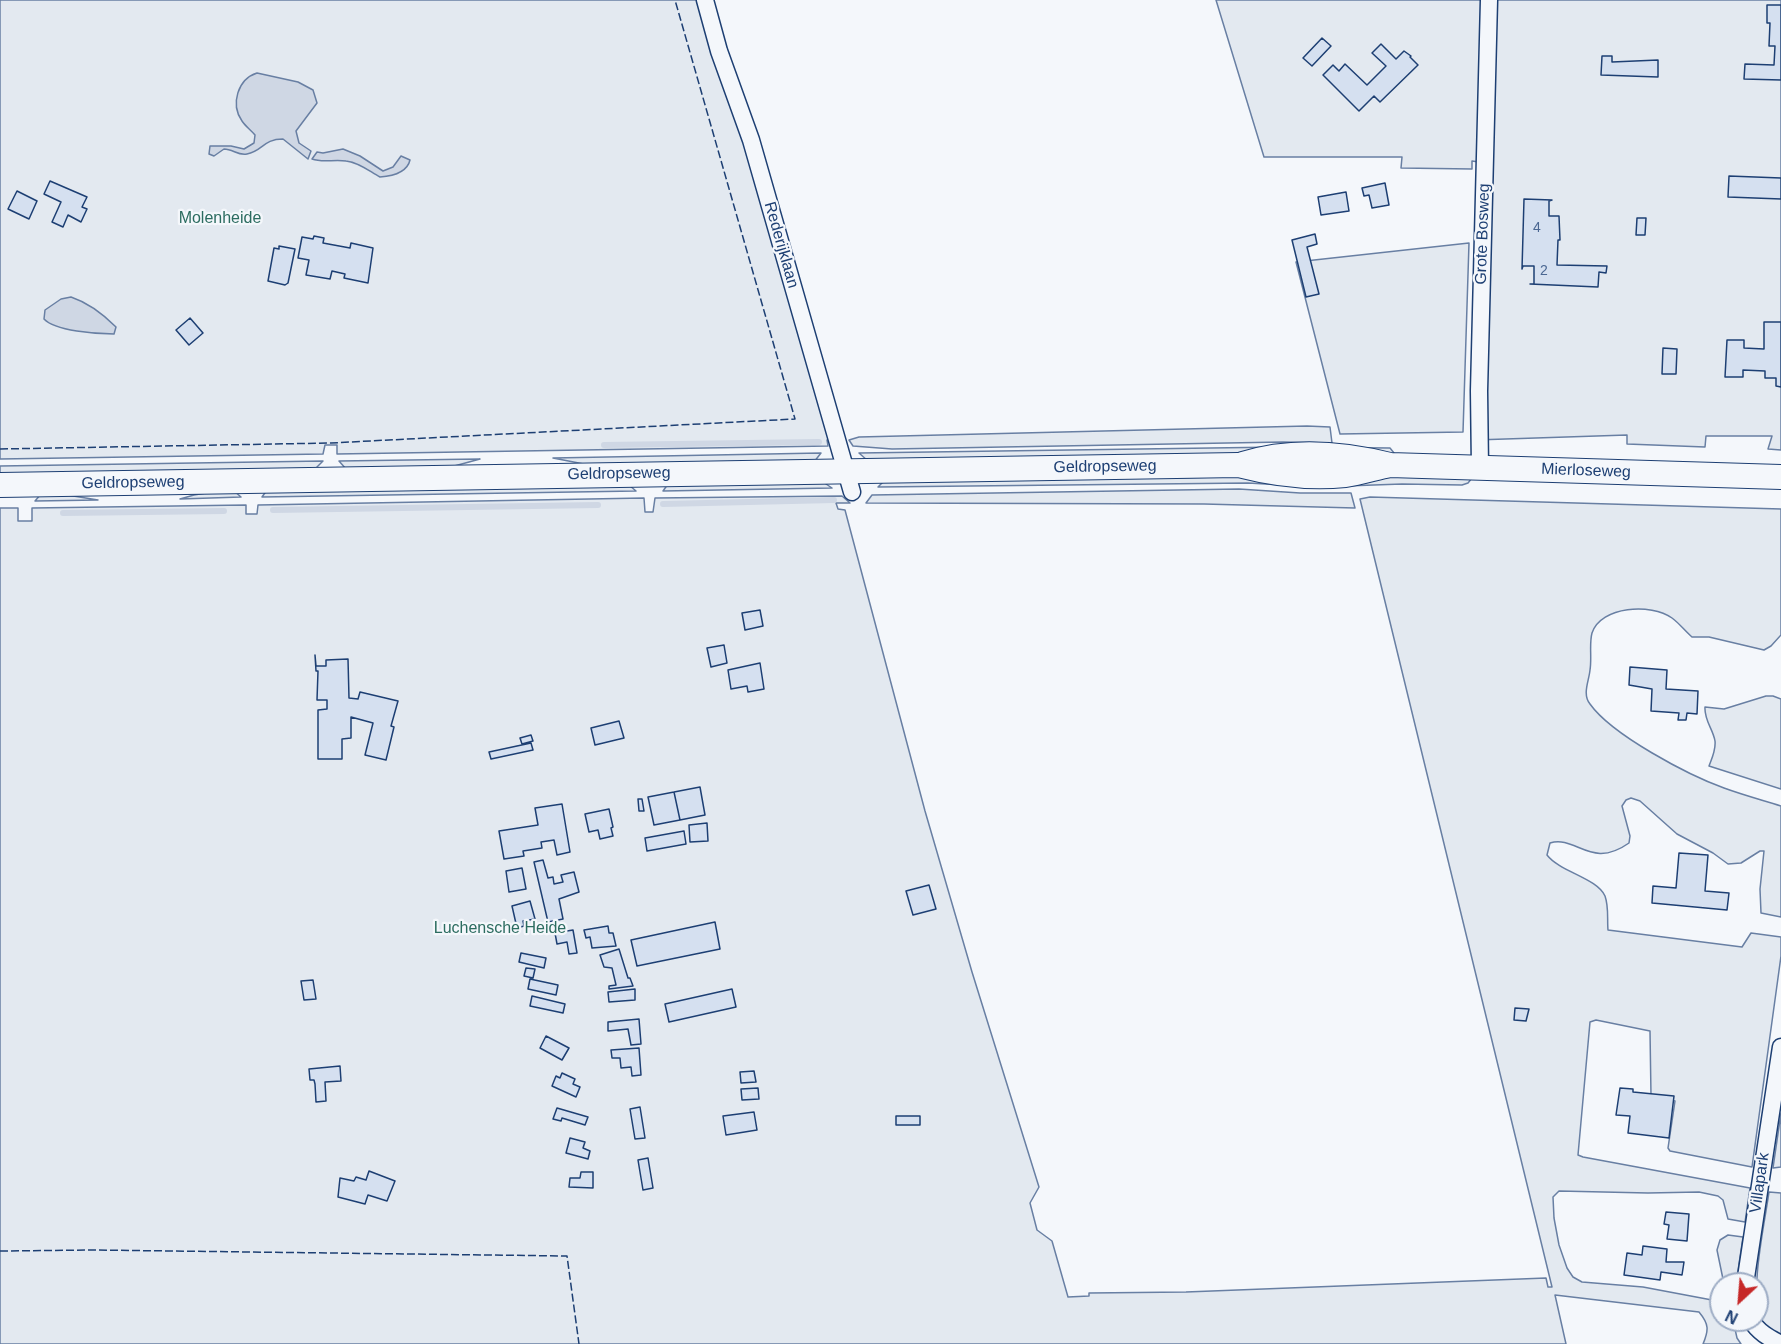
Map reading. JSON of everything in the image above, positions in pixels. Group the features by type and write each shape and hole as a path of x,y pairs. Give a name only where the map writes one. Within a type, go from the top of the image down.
{"main road":[{"name":"Geldropseweg","path":"0,485 849,481 1238,465 1281,454 1345,466"},
{"name":"Mierloseweg","path":"1345,466 1390,465 1781,477"}],"street":[{"name":"Rederijklaan","path":"705,0 751,140 849,481"},
{"name":"Grote Bosweg","path":"1480,468 1479,391 1489,0"},
{"name":"Villapark","path":"1747,1272 1781,1047"},
{"path":"1761,1332 1781,1344"}],"green space":[{"name":"Molenheide","path":"0,0 700,0 738,121 831,439 827,440 828,446 337,454 337,445 325,445 323,454 0,459"},
{"path":"1216,0 1781,0 1781,450 1768,449 1772,436 1706,436 1705,447 1627,444 1627,435 1475,440 1479,162 1472,161 1472,169 1401,168 1402,157 1264,157"},
{"path":"1469,243 1463,432 1340,434 1296,262"},
{"path":"1330,427 1332,443 892,449 853,446 849,440 859,437"},
{"path":"1281,447 1390,448 1394,454 868,461 859,453"},
{"path":"821,453 814,462 589,465 553,458"},
{"path":"480,459 447,468 346,469 339,461"},
{"path":"323,461 315,469 0,474 0,466"},
{"path":"1403,475 1472,478 1468,483 1462,485 1402,484 1317,487 1248,483 878,487 884,481"},
{"path":"823,482 832,488 663,491 668,484"},
{"path":"629,485 636,491 262,497 267,490"},
{"path":"1239,489 1300,493 1351,493 1355,508 1204,504 866,503 872,495"},
{"path":"234,491 241,497 180,499 194,495"},
{"path":"41,494 61,494 98,500 35,501"},
{"name":"Luchensche Heide","path":"842,496 850,503 836,503 838,509 845,510 925,811 1039,1187 1030,1203 1037,1230 1052,1241 1068,1297 1089,1296 1089,1293 1186,1292 1546,1278 1548,1287 1552,1287 1360,499 1370,497 1781,509 1781,635 1771,646 1764,650 1709,637 1692,637 1672,618 1652,610 1616,612 1597,624 1592,633 1591,665 1586,696 1601,716 1652,753 1709,782 1781,806 1781,917 1761,913 1760,889 1764,851 1760,851 1741,863 1728,864 1713,853 1677,834 1640,801 1631,798 1626,800 1622,806 1630,836 1629,843 1616,850 1594,853 1568,843 1550,843 1547,855 1560,866 1601,890 1607,904 1608,930 1742,947 1751,933 1781,937 1781,956 1752,1167 1670,1151 1668,1148 1675,1101 1651,1096 1650,1031 1596,1020 1590,1022 1578,1155 1750,1188 1745,1222 1728,1219 1723,1200 1718,1196 1699,1192 1559,1191 1553,1197 1559,1245 1567,1268 1573,1277 1582,1282 1643,1287 1709,1299 1709,1332 1736,1332 1741,1344 1703,1344 1707,1327 1699,1312 1555,1295 1566,1344 0,1344 0,508 18,508 18,521 32,521 32,508 246,505 246,514 257,514 258,505 644,498 645,512 653,512 655,498"},
{"path":"1766,696 1781,699 1781,789 1709,766 1715,741 1705,707 1724,709"},
{"path":"1781,1113 1781,1167 1773,1168"},
{"path":"1769,1192 1781,1193 1781,1341 1769,1330 1769,1272 1758,1272"},
{"path":"1728,1235 1743,1237 1738,1272 1722,1272 1717,1250 1720,1240"}],"shaded area":[{"path":"257,73 298,82 313,90 317,103 296,131 299,143 311,151 308,159 283,139 271,141 247,154 224,149 214,156 209,154 210,146 231,146 244,149 254,143 255,135 238,114 236,100 241,86 250,76"},
{"path":"343,149 360,156 383,171 393,167 401,156 410,160 403,171 380,177 350,162 312,159 317,152"},
{"path":"71,297 90,306 106,318 116,327 114,334 66,329 44,319 45,310 61,299"}],"building":[{"path":"1767,5 1781,5 1781,80 1744,79 1745,64 1774,65 1775,46 1769,46 1770,23 1767,23"},
{"path":"1322,38 1331,46 1312,66 1303,58"},
{"path":"1381,44 1396,59 1404,51 1418,65 1380,102 1374,96 1359,111 1323,75 1333,65 1339,71 1345,64 1367,85 1386,66 1372,53"},
{"path":"1602,56 1612,56 1612,62 1658,60 1658,77 1601,75"},
{"path":"1729,176 1781,178 1781,199 1728,197"},
{"path":"50,181 87,197 82,207 87,209 81,222 68,215 63,227 52,222 61,202 44,194"},
{"path":"1385,183 1389,205 1372,208 1369,195 1364,196 1362,188"},
{"path":"17,191 37,201 29,219 8,209"},
{"path":"1346,192 1349,211 1321,215 1318,197"},
{"path":"1524,199 1552,200 1549,201 1549,216 1559,216 1560,240 1558,240 1557,265 1607,266 1606,273 1599,272 1598,287 1530,284 1534,284 1534,266 1523,266 1522,269"},
{"path":"1637,218 1646,218 1645,235 1636,235"},
{"path":"1315,234 1317,244 1307,247 1319,294 1306,297 1292,240"},
{"path":"314,236 324,238 323,243 350,248 351,243 373,248 368,283 344,278 345,274 332,271 330,279 306,275 309,260 298,258 302,237 313,239"},
{"path":"279,246 295,249 288,283 285,285 268,281 274,248 279,249"},
{"path":"190,318 203,333 189,345 176,330"},
{"path":"1764,322 1781,322 1781,387 1776,386 1776,378 1765,378 1765,371 1743,370 1743,377 1725,377 1727,340 1744,340 1744,348 1764,349"},
{"path":"1663,348 1677,349 1676,374 1662,374"},
{"path":"760,610 763,626 745,630 742,613"},
{"path":"724,645 727,663 711,667 707,648"},
{"path":"315,655 316,666 326,666 326,660 348,659 349,698 358,699 360,692 398,701 391,726 394,727 386,760 365,755 373,723 351,717 351,738 342,739 342,759 318,759 318,710 327,709 327,700 317,700 318,671 316,671"},
{"path":"760,663 764,689 748,692 747,686 731,689 728,670"},
{"path":"1630,667 1667,670 1666,689 1698,691 1697,714 1687,713 1686,720 1678,720 1679,713 1651,711 1652,689 1629,685"},
{"path":"619,721 624,738 595,745 591,728"},
{"path":"531,735 533,741 522,744 520,738"},
{"path":"531,743 533,750 491,759 489,752"},
{"path":"700,787 705,815 680,820 674,792"},
{"path":"674,792 680,820 654,825 648,797"},
{"path":"638,799 642,799 644,811 639,811"},
{"path":"562,804 570,852 557,855 554,840 541,842 542,848 523,851 524,856 504,859 499,831 538,825 535,808"},
{"path":"609,809 613,836 600,839 598,830 589,832 585,814"},
{"path":"707,823 708,841 690,842 689,825"},
{"path":"684,831 686,844 647,851 645,838"},
{"path":"1679,853 1708,855 1705,891 1729,893 1727,910 1652,903 1653,886 1676,888"},
{"path":"543,860 548,878 553,877 554,884 563,882 561,875 574,872 579,892 559,899 563,919 548,922 534,862"},
{"path":"522,868 526,889 509,892 506,871"},
{"path":"929,885 936,909 913,915 906,891"},
{"path":"530,901 535,919 523,921 524,926 517,928 512,906"},
{"path":"715,922 720,949 637,966 631,940"},
{"path":"608,926 609,933 613,933 616,946 592,948 590,937 586,938 584,930"},
{"path":"573,930 577,953 569,954 567,942 557,944 555,933"},
{"path":"619,949 628,978 633,986 609,989 609,986 616,985 612,968 604,967 600,955"},
{"path":"521,953 546,958 544,968 519,962"},
{"path":"526,968 535,969 533,978 524,976"},
{"path":"530,979 558,985 556,995 528,989"},
{"path":"313,980 316,999 304,1000 301,981"},
{"path":"635,989 635,1000 609,1002 608,992"},
{"path":"732,989 736,1007 669,1022 665,1004"},
{"path":"532,996 565,1004 563,1013 530,1006"},
{"path":"1515,1008 1529,1009 1526,1021 1514,1020"},
{"path":"639,1019 641,1044 631,1045 628,1029 608,1031 608,1022"},
{"path":"546,1036 569,1048 562,1060 540,1048"},
{"path":"639,1048 641,1075 632,1076 631,1067 621,1068 620,1058 612,1058 611,1050"},
{"path":"340,1066 341,1081 325,1082 326,1101 316,1102 315,1084 314,1080 310,1080 309,1069"},
{"path":"754,1071 756,1082 741,1083 740,1072"},
{"path":"562,1073 575,1079 573,1084 580,1087 576,1097 552,1086 556,1076 560,1078"},
{"path":"758,1088 759,1099 742,1100 741,1089"},
{"path":"1620,1088 1633,1089 1633,1092 1674,1096 1669,1138 1628,1133 1630,1116 1616,1115"},
{"path":"640,1107 645,1138 635,1139 630,1109"},
{"path":"557,1108 588,1117 585,1125 562,1118 561,1121 553,1119"},
{"path":"754,1112 757,1130 726,1135 723,1116"},
{"path":"896,1116 920,1116 920,1125 896,1125"},
{"path":"570,1138 585,1142 583,1148 590,1151 588,1159 566,1153"},
{"path":"648,1158 653,1188 643,1190 638,1160"},
{"path":"369,1171 395,1181 387,1201 368,1195 365,1204 338,1197 340,1178 354,1181 356,1177 366,1180"},
{"path":"581,1172 593,1172 593,1188 569,1187 570,1178 580,1178"},
{"path":"1666,1212 1689,1214 1687,1241 1667,1239 1669,1225 1664,1224"},
{"path":"1643,1246 1667,1249 1666,1262 1684,1262 1682,1275 1661,1272 1660,1280 1624,1275 1627,1253 1642,1255"}],"waterway":[{"path":"604,445 819,442"},
{"path":"663,504 834,500"},
{"path":"273,510 598,505"},
{"path":"63,513 224,511"}],"fence":[{"path":"0,449 331,443 795,419 675,0"},
{"path":"0,1251 93,1250 567,1256 579,1344"}]}
